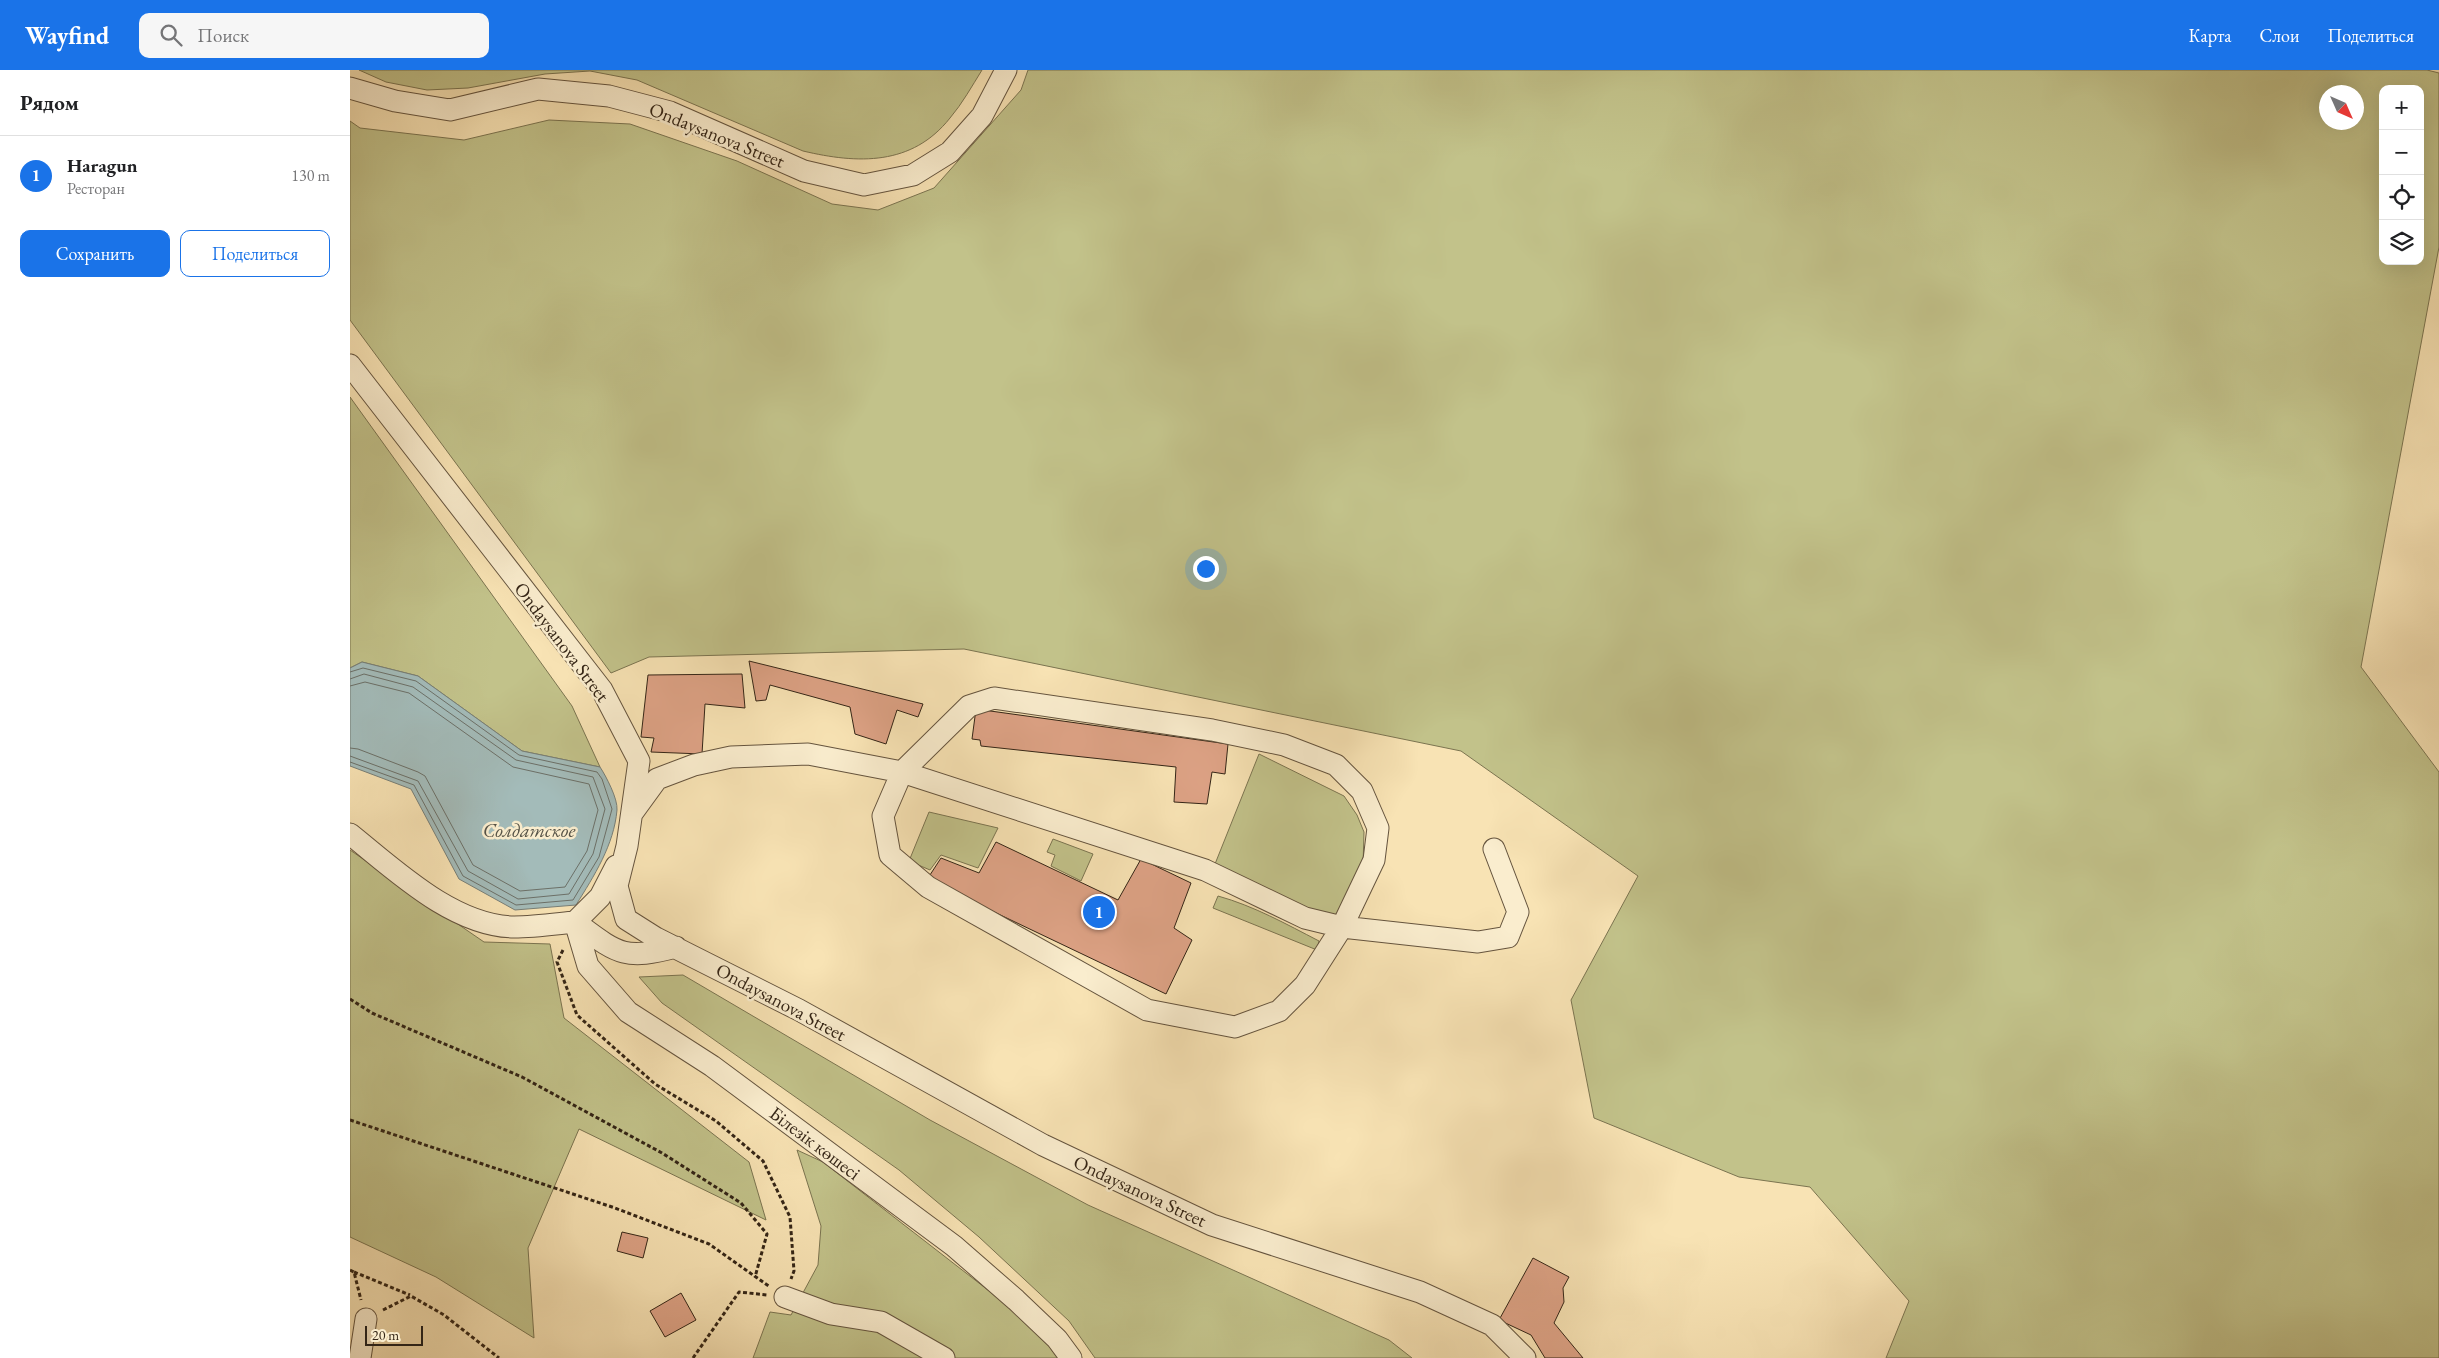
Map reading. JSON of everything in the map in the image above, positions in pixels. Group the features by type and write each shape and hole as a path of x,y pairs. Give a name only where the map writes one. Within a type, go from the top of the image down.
{"street":[{"name":"Ondaysanova Street","path":"350,88 395,101 450,110 538,89 609,96 670,112 804,171 864,185 913,174 950,152 982,116 1006,70"},
{"name":"Ondaysanova Street","path":"350,365 602,690 639,761 627,846 618,886 626,919 676,947 799,1010 1043,1144 1212,1225 1420,1292 1492,1325 1525,1358"},
{"path":"994,698 1212,730 1284,745 1336,765 1362,791 1378,828 1374,860 1342,926 1305,985 1279,1011 1235,1027 1147,1010 928,887 890,855 883,816 902,772 969,706 994,698"},
{"path":"631,814 657,779 694,765 731,757 808,754 902,772 1205,870 1305,918 1342,926 1478,942 1508,937 1518,912 1494,849"},
{"path":"350,834 439,901 473,920 513,927 575,922 619,952 646,955 676,947"},
{"path":"575,922 600,897 627,846"},
{"name":"Білезік көшесі","path":"575,922 588,966 628,1012 712,1066 954,1246 1057,1339 1071,1358"},
{"path":"785,1297 831,1314 881,1322 944,1358"},
{"path":"360,1358 366,1319"}],"path":[{"path":"575,922 558,962 578,1016 655,1084 716,1121 764,1161 790,1217 794,1271 785,1297"},
{"path":"350,999 372,1013 522,1077 662,1153 741,1203 767,1234 755,1278"},
{"path":"350,1120 615,1208 709,1244 755,1278 785,1297"},
{"path":"352,1271 366,1319 411,1296"},
{"path":"352,1271 411,1296 444,1315 498,1358"},
{"path":"693,1358 739,1292 785,1297"}],"green space":[{"path":"359,70 982,70 959,107 935,134 919,145 901,153 864,159 844,158 803,151 637,80 590,71 545,74 468,88 427,90 386,82"},
{"path":"1028,70 2427,70 2439,73 2439,247 2361,667 2439,772 2439,1358 1886,1358 1909,1301 1810,1187 1739,1177 1594,1118 1571,1000 1638,876 1461,751 964,649 649,657 611,673 350,320 350,121 360,128 464,140 549,120 630,124 737,161 832,204 878,210 934,188 1021,90"},
{"path":"350,397 572,706 600,767 522,751 418,676 362,662 350,668"},
{"path":"1259,754 1344,796 1357,815 1364,832 1363,866 1336,920 1213,869"},
{"path":"929,812 998,828 978,868 941,855 930,870 909,861"},
{"path":"1053,839 1093,854 1081,881 1051,866 1055,855 1047,852"},
{"path":"350,850 484,942 550,944 564,1018 749,1162 766,1220 579,1129 528,1248 534,1338 436,1277 350,1237"},
{"path":"1218,896 1257,910 1319,941 1317,950 1213,908"},
{"path":"683,975 930,1120 1088,1205 1389,1340 1412,1358 1095,1358 1069,1321 979,1237 899,1170 662,1003 639,977"},
{"path":"797,1150 823,1162 1033,1325 1058,1358 753,1358 770,1312 791,1315 818,1265 821,1226"}],"water":[{"name":"Солдатское","path":"362,662 418,676 522,751 600,767 616,800 615,823 602,860 576,905 515,910 459,879 411,789 350,766 350,668"}],"building":[{"path":"749,661 923,704 918,717 897,710 886,744 855,734 850,707 770,685 766,700 756,701"},
{"path":"742,674 745,708 705,704 702,754 651,752 654,738 641,737 648,675"},
{"path":"976,709 1228,744 1225,774 1212,772 1207,804 1174,802 1176,767 981,746 980,740 972,739"},
{"path":"996,842 1118,900 1141,859 1191,883 1174,928 1192,940 1166,994 971,901 928,878 941,858 979,873"},
{"path":"622,1232 648,1238 643,1258 617,1251"},
{"path":"1533,1258 1569,1277 1563,1288 1564,1302 1554,1323 1583,1358 1545,1358 1531,1335 1499,1320"},
{"path":"681,1293 696,1320 665,1337 650,1311"}],"place":[{"name":"Haragun","path":"1099,912"}]}
